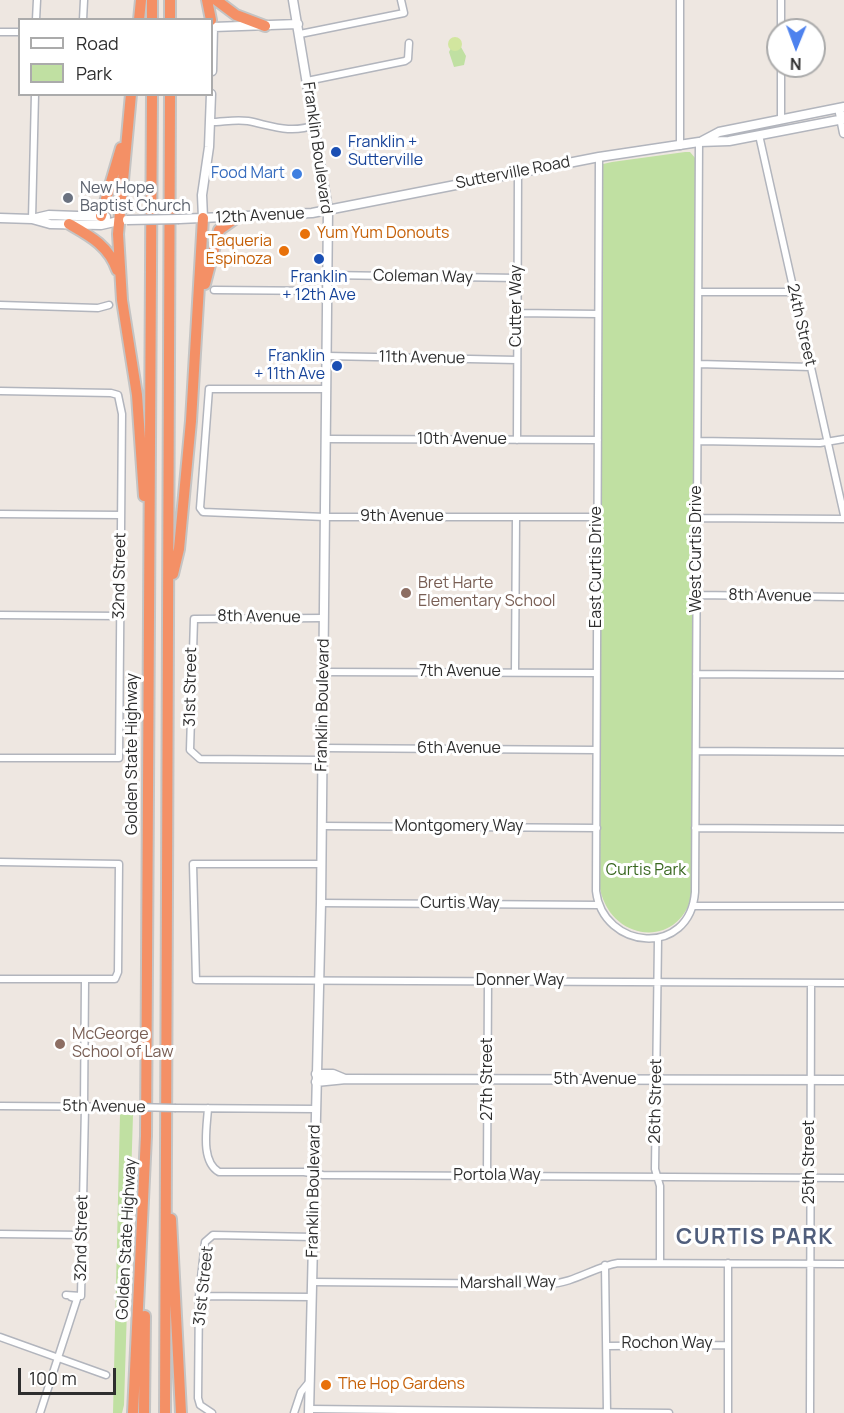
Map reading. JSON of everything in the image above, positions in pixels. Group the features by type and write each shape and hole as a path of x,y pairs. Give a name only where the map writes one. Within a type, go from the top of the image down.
{"highway":[{"path":"139,18 141,0"},
{"path":"152,0 152,18"},
{"path":"170,0 170,18"},
{"path":"207,0 211,18"},
{"path":"216,0 236,15 265,26"},
{"path":"131,96 120,283 137,395 150,562"},
{"name":"Golden State Highway","path":"133,1413 146,1183 152,96"},
{"name":"Golden State Highway","path":"165,1413 170,96"},
{"path":"101,216 128,122"},
{"path":"200,299 218,231 236,218"},
{"path":"169,588 179,549 200,299 198,219"},
{"path":"69,224 91,236 105,248 120,283"},
{"path":"165,1135 181,1413"},
{"path":"144,1413 146,1183"}],"main road":[{"name":"Franklin Boulevard","path":"293,0 328,210 321,903 310,1411"},
{"path":"213,23 265,26 298,24"},
{"path":"198,219 211,96"},
{"path":"842,107 844,133"},
{"name":"Sutterville Road","path":"699,142 719,132 842,107"},
{"path":"759,135 765,129 792,123 795,118"},
{"name":"Sutterville Road","path":"328,210 599,157 759,135 843,119"},
{"name":"12th Avenue","path":"32,219 49,214 101,216 123,220 236,218 297,215 328,210"},
{"name":"12th Avenue","path":"0,218 32,219 50,224 101,225 123,220"},
{"name":"5th Avenue","path":"316,1078 844,1080"}],"street":[{"path":"36,0 36,18"},
{"path":"83,18 84,0"},
{"path":"300,34 404,13 401,0"},
{"path":"680,0 680,146"},
{"path":"781,0 781,18"},
{"path":"0,32 18,32"},
{"path":"307,81 405,61 408,59 409,43"},
{"path":"781,78 781,120"},
{"path":"32,219 35,96"},
{"path":"210,122 250,122 286,130 315,125"},
{"name":"24th Street","path":"759,135 844,517"},
{"name":"West Curtis Drive","path":"693,906 699,142"},
{"name":"East Curtis Drive","path":"599,157 596,673 596,891 599,904"},
{"name":"Cutter Way","path":"517,440 518,172"},
{"name":"Coleman Way","path":"328,275 517,278"},
{"path":"214,290 328,291"},
{"path":"699,292 794,292"},
{"path":"0,304 98,308 109,305"},
{"path":"517,313 598,314"},
{"name":"11th Avenue","path":"327,356 517,360"},
{"path":"698,364 811,367"},
{"name":"9th Avenue","path":"326,389 209,389 200,508 207,513 326,517 597,517"},
{"name":"32nd Street","path":"0,391 118,395 122,414 119,758 0,758"},
{"name":"10th Avenue","path":"326,439 598,440"},
{"path":"698,441 827,442 844,439"},
{"path":"0,514 121,515"},
{"path":"515,672 516,517"},
{"path":"697,518 844,517"},
{"name":"8th Avenue","path":"697,595 844,597"},
{"path":"0,615 120,616"},
{"name":"8th Avenue","path":"194,619 324,618"},
{"name":"31st Street","path":"194,619 190,750 194,756 200,759 322,760"},
{"name":"7th Avenue","path":"324,672 596,673"},
{"path":"696,674 844,675"},
{"name":"6th Avenue","path":"323,748 596,750"},
{"path":"696,751 844,752"},
{"name":"Montgomery Way","path":"322,826 597,828"},
{"path":"695,828 844,829"},
{"path":"0,862 119,864 118,972 115,979 0,979"},
{"name":"Donner Way","path":"321,864 193,864 196,980 844,983"},
{"name":"Curtis Way","path":"321,903 599,904"},
{"path":"599,904 612,924 642,939 658,939 680,926 693,906 844,906"},
{"name":"26th Street","path":"658,939 655,1169 660,1263"},
{"name":"32nd Street","path":"40,1413 77,1299 66,1295 81,1296 85,980"},
{"name":"27th Street","path":"487,1176 488,981"},
{"name":"25th Street","path":"810,1413 811,983"},
{"name":"5th Avenue","path":"0,1106 315,1109"},
{"name":"Portola Way","path":"208,1108 207,1159 211,1167 219,1172 844,1178"},
{"path":"0,1234 83,1235"},
{"name":"31st Street","path":"213,1413 200,1405 198,1398 200,1296 205,1242 213,1235 314,1237"},
{"path":"728,1263 728,1413"},
{"name":"Marshall Way","path":"312,1282 555,1283 576,1279 605,1265 844,1264"},
{"path":"605,1265 607,1412"},
{"path":"200,1296 311,1297"},
{"path":"0,1337 106,1375"},
{"name":"Rochon Way","path":"607,1346 728,1345"},
{"path":"294,1413 301,1392 311,1381"},
{"path":"310,1411 669,1413"}],"green space":[{"path":"455,37 460,39 462,44 460,49 455,51 450,49 448,44 450,39"},
{"path":"461,47 466,56 464,65 454,67 449,52 451,48"},
{"name":"Curtis Park","path":"690,152 696,159 693,891 686,910 676,923 662,930 647,932 632,929 618,921 607,907 600,889 601,169 603,164 612,162"},
{"path":"120,1114 133,1115 124,1405 122,1413 113,1413"}],"place":[{"name":"Franklin + Sutterville","path":"336,152"},
{"name":"Food Mart","path":"297,174"},
{"name":"New Hope Baptist Church","path":"68,198"},
{"name":"Yum Yum Donouts","path":"305,234"},
{"name":"Taqueria Espinoza","path":"284,251"},
{"name":"Franklin + 12th Ave","path":"319,259"},
{"name":"Franklin + 11th Ave","path":"337,366"},
{"name":"Bret Harte Elementary School","path":"406,593"},
{"name":"McGeorge School of Law","path":"60,1044"},
{"name":"The Hop Gardens","path":"326,1385"}],"district":[{"name":"CURTIS PARK","path":"755,1238"}]}
